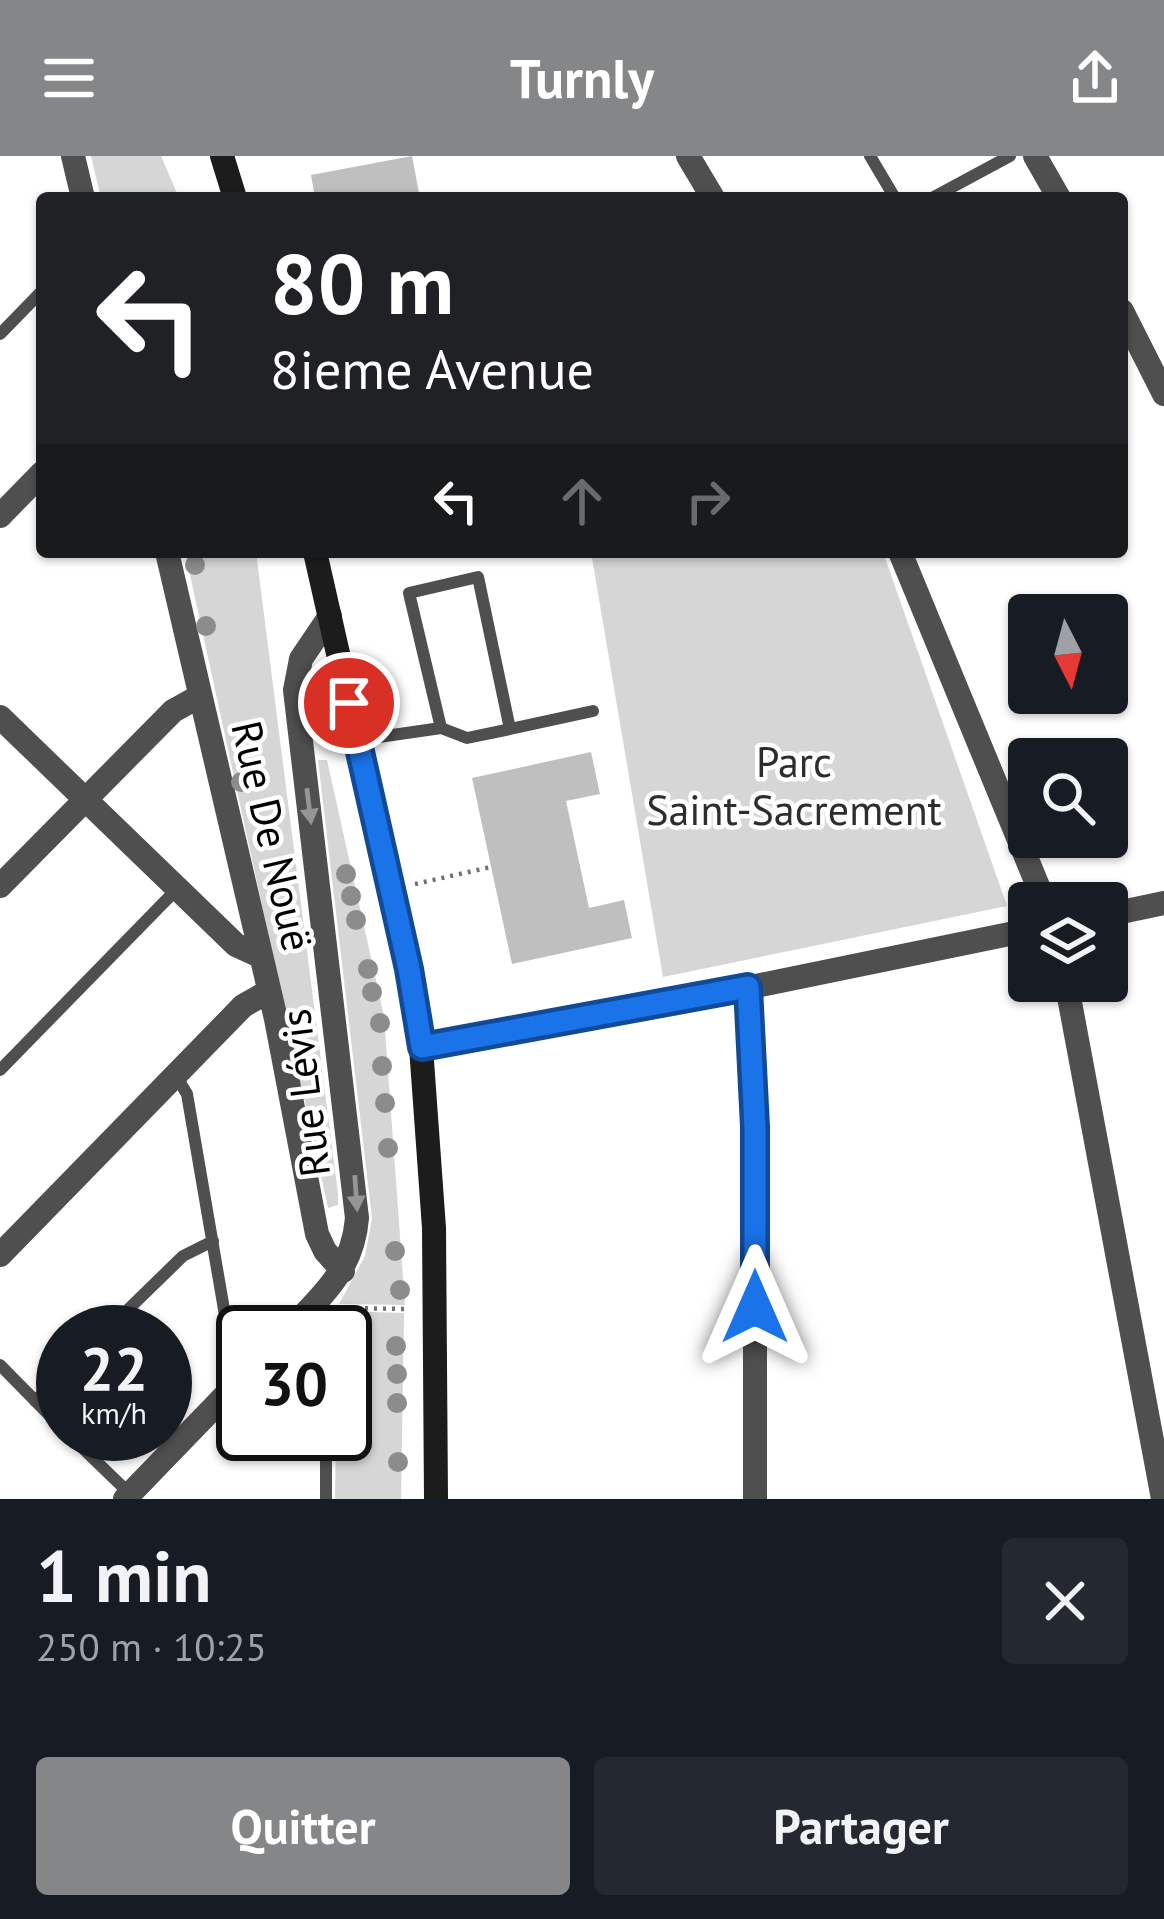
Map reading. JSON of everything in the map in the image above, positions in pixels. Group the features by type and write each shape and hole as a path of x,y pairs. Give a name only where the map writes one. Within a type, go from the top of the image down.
{"street":[{"path":"73,156 82,192"},
{"path":"222,156 233,192"},
{"path":"688,156 709,192"},
{"path":"1035,156 1056,192"},
{"path":"1128,323 1164,394"},
{"path":"0,516 36,479"},
{"name":"Rue De Nouë","path":"168,558 269,991 318,1239 344,1271"},
{"path":"316,558 409,969 422,1047 434,1228 436,1499"},
{"path":"902,558 1037,882"},
{"name":"Rue Lévis","path":"330,616 301,659 295,690 356,1184 354,1243 344,1271"},
{"path":"0,886 179,706 200,696"},
{"path":"0,717 236,946 260,956"},
{"path":"1128,911 1164,903"},
{"path":"422,1047 1008,934"},
{"path":"748,987 755,1127 754,1499"},
{"path":"0,1255 249,1000 269,991"},
{"path":"1070,1002 1163,1499"},
{"path":"313,1305 344,1271"},
{"path":"127,1496 216,1404"}],"lane":[{"path":"870,156 892,192"},
{"path":"943,192 1010,156"},
{"path":"0,334 36,297"},
{"path":"441,728 410,593 478,577 510,729"},
{"path":"358,740 441,728 466,739 592,711"},
{"path":"0,1070 177,889"},
{"path":"176,1076 187,1094 224,1305"},
{"path":"133,1305 183,1256 213,1241"},
{"path":"0,1365 35,1401"},
{"path":"94,1461 127,1496"},
{"path":"326,1461 326,1499"}],"path":[{"path":"423,882 491,867"},
{"path":"372,1308 408,1309"}],"green space":[{"path":"91,156 161,156 176,192 100,192"},
{"path":"186,558 257,558 338,1194 338,1205 328,1208"},
{"name":"Parc Saint-Sacrement","path":"592,558 885,558 1007,906 663,977"},
{"path":"318,760 327,760 384,1016 405,1305 339,1304 365,1256 372,1218"},
{"path":"372,1312 404,1313 401,1499 335,1499 336,1461 372,1461"}],"building":[{"path":"412,156 419,192 314,192 311,175"},
{"path":"591,752 600,794 566,801 589,908 624,900 632,938 512,964 472,778"}],"route":[{"path":"349,703 422,1047 748,987 755,1127 755,1307"}]}
